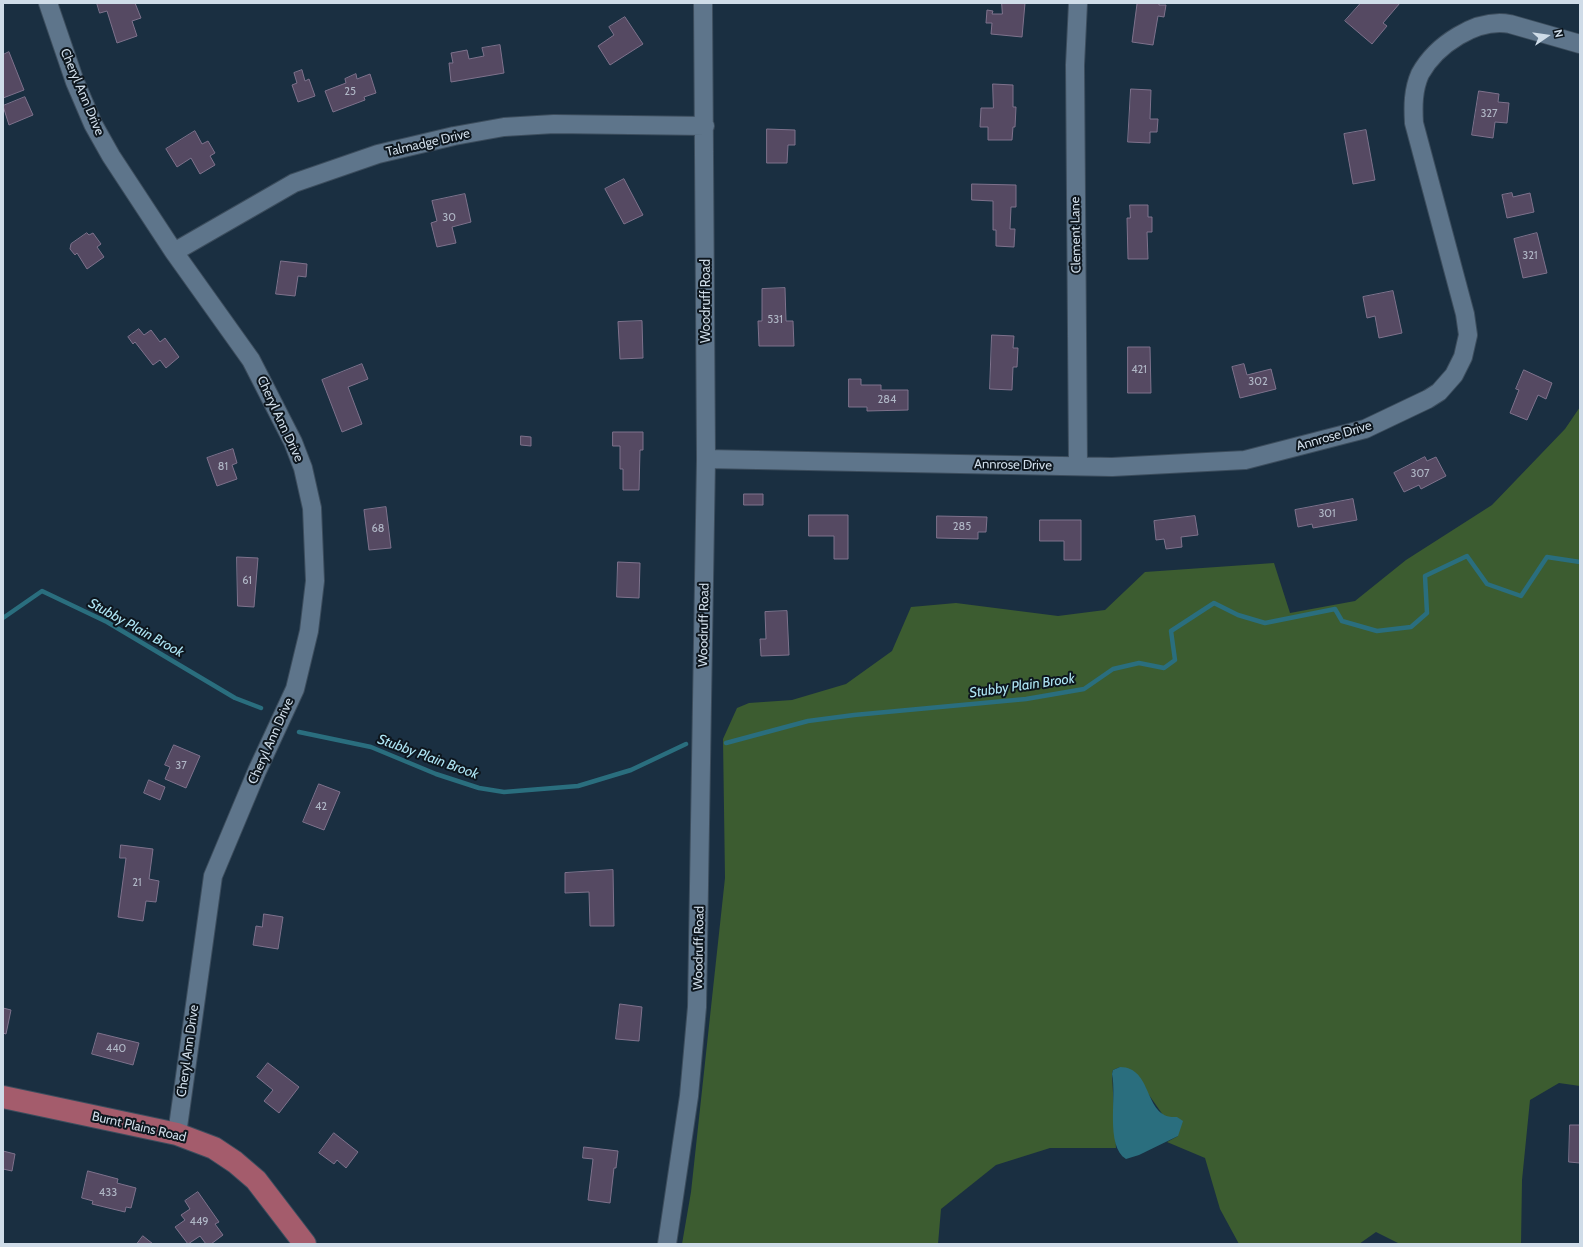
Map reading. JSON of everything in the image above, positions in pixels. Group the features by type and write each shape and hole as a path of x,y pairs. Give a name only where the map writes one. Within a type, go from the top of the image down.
{"main road":[{"name":"Burnt Plains Road","path":"3,1097 177,1134 214,1148 235,1162 256,1180 305,1244"}],"street":[{"name":"Cheryl Ann Drive","path":"48,3 75,82 93,124 111,156 174,252 252,360 293,442 303,468 312,508 315,573 309,631 294,689 213,876 177,1134"},
{"name":"Woodruff Road","path":"667,1244 689,1096 697,1006 706,459 705,126 702,3"},
{"name":"Clement Lane","path":"1078,3 1075,65 1078,466"},
{"name":"Annrose Drive","path":"706,459 1112,467 1245,460 1365,429 1408,410 1439,392 1459,367 1466,346 1467,330 1465,314 1414,123 1413,104 1415,88 1421,74 1429,62 1453,40 1476,26 1487,23 1499,22 1510,24 1580,44"},
{"name":"Talmadge Drive","path":"174,252 294,183 378,154 454,136 504,127 554,124 705,126"}],"green space":[{"path":"1580,407 1580,1086 1559,1083 1530,1100 1522,1180 1521,1244 1400,1244 1376,1232 1359,1244 1239,1244 1220,1209 1205,1158 1167,1142 1178,1136 1177,1117 1169,1118 1163,1115 1149,1095 1120,1067 1113,1070 1112,1074 1116,1148 1050,1148 996,1165 941,1209 938,1244 682,1244 691,1192 725,878 723,739 737,708 749,703 792,700 846,684 892,651 911,607 956,603 1058,616 1105,610 1145,572 1274,563 1290,613 1355,601 1406,560 1492,505 1565,429"}],"water":[{"path":"1120,1067 1131,1069 1138,1075 1153,1102 1166,1116 1177,1117 1183,1121 1178,1136 1139,1155 1126,1159 1120,1153 1116,1143 1113,1120 1112,1074 1113,1070"}],"building":[{"path":"97,3 135,3 141,18 132,21 137,36 117,43 107,11 100,13"},
{"path":"1002,3 1025,3 1022,37 991,34 992,23 986,23 987,10 993,11 992,14 1002,14"},
{"path":"1133,3 1159,3 1159,5 1166,5 1164,17 1158,16 1153,45 1132,42 1137,4"},
{"path":"1361,3 1400,3 1383,23 1387,26 1372,44 1345,21"},
{"path":"625,17 643,44 610,65 598,46 614,35 609,27"},
{"path":"500,45 504,73 451,82 449,63 453,63 451,53 467,50 469,59 484,56 482,48"},
{"path":"9,52 24,90 3,98 3,55"},
{"path":"302,70 305,81 309,79 315,96 298,102 292,85 297,83 294,73"},
{"path":"356,74 357,79 370,74 376,93 364,97 365,100 333,112 325,91 346,83 345,79"},
{"path":"993,84 1013,85 1013,107 1016,107 1015,127 1013,127 1012,140 988,140 988,127 980,127 981,108 993,108"},
{"path":"1131,89 1151,90 1150,119 1158,119 1157,132 1150,132 1150,143 1128,142"},
{"path":"1479,91 1499,94 1498,102 1509,103 1507,123 1495,122 1493,138 1472,135"},
{"path":"25,97 33,115 9,125 3,106"},
{"path":"767,129 795,130 795,145 788,145 787,163 767,163"},
{"path":"1366,130 1375,180 1353,184 1344,134"},
{"path":"195,131 202,144 208,141 215,153 210,156 215,165 200,174 191,158 177,167 166,149"},
{"path":"624,179 643,215 624,224 605,189"},
{"path":"972,184 1016,185 1016,207 1011,207 1010,229 1015,229 1014,247 996,246 996,230 993,230 993,201 972,200"},
{"path":"1512,193 1513,197 1530,193 1534,212 1507,218 1502,195"},
{"path":"465,194 471,222 452,227 456,243 437,247 431,223 437,221 432,201"},
{"path":"1130,205 1148,205 1148,217 1152,217 1152,232 1147,232 1148,259 1128,259 1127,218 1130,218"},
{"path":"87,233 89,235 93,233 101,244 97,247 104,257 87,269 77,253 75,255 70,249 71,244"},
{"path":"1537,233 1547,273 1523,278 1514,239"},
{"path":"281,261 307,264 306,277 298,276 295,296 276,294"},
{"path":"785,288 786,321 793,321 794,346 759,346 758,321 762,321 762,289"},
{"path":"1393,291 1402,333 1379,338 1375,316 1367,318 1363,297"},
{"path":"642,321 643,358 620,359 618,322"},
{"path":"139,329 144,335 151,330 160,342 165,338 179,357 166,368 160,360 153,365 135,342 133,344 128,337"},
{"path":"992,335 1014,336 1013,348 1018,348 1017,367 1013,367 1012,390 990,389"},
{"path":"1128,347 1150,347 1151,393 1128,393"},
{"path":"362,364 368,379 348,387 362,424 342,432 322,380"},
{"path":"1244,364 1247,375 1271,369 1276,389 1240,398 1232,367"},
{"path":"1524,370 1552,383 1546,399 1538,395 1527,420 1510,413 1519,390 1516,389"},
{"path":"849,379 861,379 861,385 881,385 881,390 908,390 908,410 867,411 867,407 849,407"},
{"path":"613,432 643,432 643,450 640,450 639,490 623,490 623,469 620,469 620,446 613,446"},
{"path":"521,436 531,437 531,446 521,445"},
{"path":"233,449 237,463 232,465 237,479 217,486 207,458"},
{"path":"1425,457 1427,461 1436,457 1446,476 1421,489 1419,485 1404,492 1394,473"},
{"path":"744,494 763,494 763,505 744,505"},
{"path":"1353,499 1357,520 1313,528 1312,524 1298,527 1295,510"},
{"path":"386,507 391,548 369,550 364,510"},
{"path":"809,515 848,515 848,559 834,559 834,536 809,536"},
{"path":"937,516 987,517 986,532 978,532 978,539 937,538"},
{"path":"1195,516 1198,535 1181,537 1182,547 1166,549 1164,539 1156,540 1154,521"},
{"path":"1040,520 1081,520 1081,560 1064,560 1064,541 1040,541"},
{"path":"237,557 258,558 254,607 238,606"},
{"path":"618,562 640,563 639,598 617,597"},
{"path":"787,611 789,655 761,656 760,639 766,639 765,612"},
{"path":"174,745 200,756 186,788 165,779 170,767 165,765"},
{"path":"149,780 165,787 160,800 144,793"},
{"path":"319,784 340,792 324,830 303,822"},
{"path":"121,845 153,849 149,879 159,881 156,902 146,901 143,921 118,917 126,858 120,858"},
{"path":"613,870 614,926 590,926 589,892 565,893 565,873"},
{"path":"264,914 283,917 278,949 253,945 256,926 262,927"},
{"path":"620,1004 642,1007 639,1041 616,1039"},
{"path":"3,1008 11,1010 6,1034 3,1033"},
{"path":"98,1033 139,1043 133,1065 92,1054"},
{"path":"268,1063 299,1087 279,1113 264,1101 273,1090 257,1077"},
{"path":"1570,1125 1580,1125 1580,1163 1569,1162"},
{"path":"334,1133 358,1152 346,1168 337,1160 334,1164 319,1153"},
{"path":"584,1147 618,1151 616,1168 614,1168 610,1203 588,1200 593,1159 583,1158"},
{"path":"3,1151 15,1154 12,1171 3,1169"},
{"path":"88,1171 118,1179 117,1183 136,1188 131,1208 126,1207 125,1212 92,1204 93,1201 82,1198"},
{"path":"198,1192 219,1222 215,1224 223,1235 211,1244 206,1244 200,1236 188,1244 175,1227 185,1220 181,1215 190,1209 185,1201"},
{"path":"143,1236 153,1244 137,1244"}],"waterway":[{"name":"Stubby Plain Brook","path":"726,743 808,721 854,715 1026,699 1084,689 1113,669 1139,663 1164,668 1175,660 1171,631 1214,603 1238,615 1265,623 1335,609 1342,621 1377,631 1411,627 1427,613 1425,576 1467,556 1487,584 1521,596 1547,557 1580,562"},
{"name":"Stubby Plain Brook","path":"3,618 42,591 107,622 235,698 261,708"},
{"name":"Stubby Plain Brook","path":"299,732 371,747 436,774 479,788 504,792 578,786 631,770 686,744"}]}
